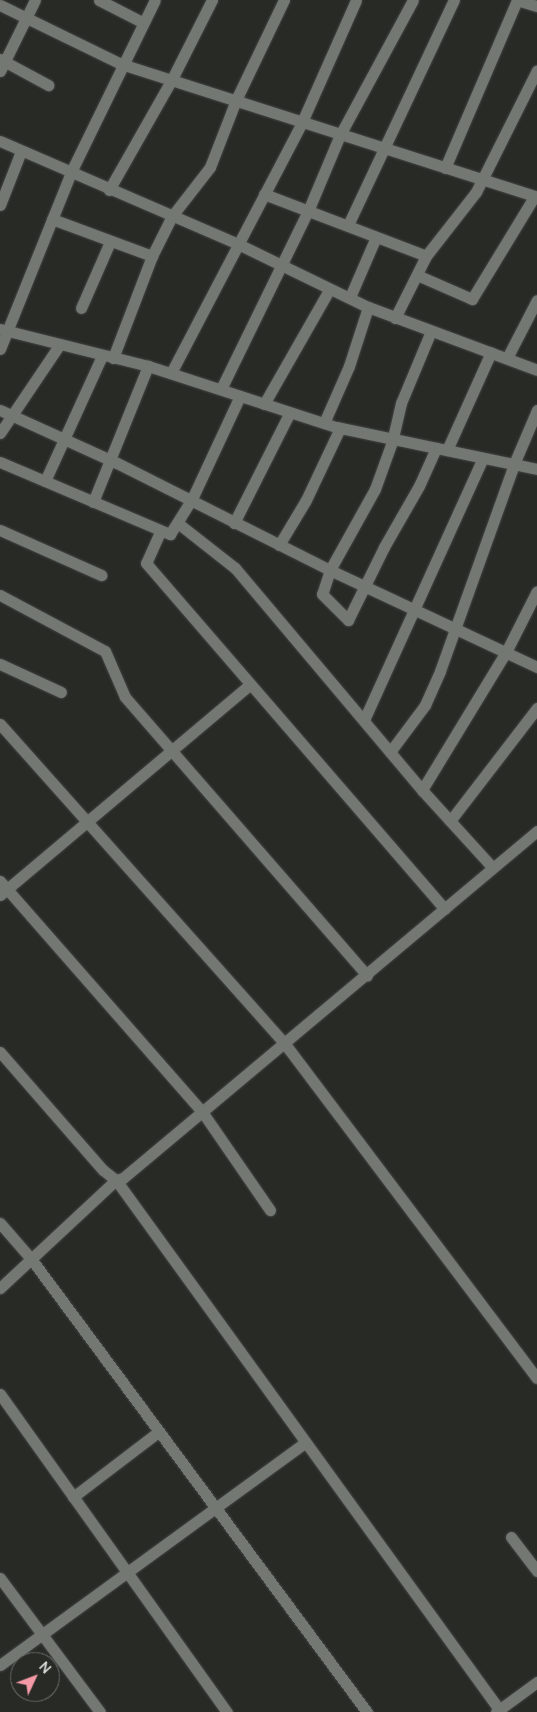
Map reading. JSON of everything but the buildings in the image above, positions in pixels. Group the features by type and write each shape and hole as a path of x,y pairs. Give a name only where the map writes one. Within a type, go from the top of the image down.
{"street":[{"path":"34,0 1,64 48,84"},
{"path":"0,349 5,330 71,172 142,22 155,0"},
{"path":"109,190 172,81 212,0"},
{"path":"45,481 63,439 107,357 172,216 210,167 236,100 284,0"},
{"path":"171,373 236,244 302,122 356,0"},
{"path":"221,389 282,267 340,135 414,0"},
{"path":"348,225 385,150 454,0"},
{"path":"445,168 517,0 537,6"},
{"path":"102,1 142,22"},
{"path":"0,5 122,64 536,197 472,299 417,275"},
{"path":"395,318 426,256 464,210 482,180 537,70"},
{"path":"0,141 236,244 368,307 537,370"},
{"path":"0,205 21,151"},
{"path":"264,194 426,256"},
{"path":"52,219 152,256"},
{"path":"350,297 376,237"},
{"path":"81,308 110,242"},
{"path":"264,404 329,290"},
{"path":"507,358 537,300"},
{"path":"324,423 349,366 368,307"},
{"path":"5,330 148,366 340,428 537,469"},
{"path":"431,331 401,403 393,439 374,489 330,570 322,594 348,620 419,486 442,449 491,352"},
{"path":"0,434 60,344"},
{"path":"93,502 148,366"},
{"path":"0,462 160,532 170,534 179,524 191,501 240,396"},
{"path":"0,410 109,459 330,570 537,667"},
{"path":"390,752 424,705 456,628 514,464 537,410"},
{"path":"234,522 290,412"},
{"path":"279,545 306,500 340,428"},
{"path":"364,720 416,610 483,458"},
{"path":"179,524 235,568 422,790 493,868"},
{"path":"0,530 101,575"},
{"path":"160,532 146,563 249,685 445,908"},
{"path":"422,790 532,613 537,591"},
{"path":"0,595 105,651 125,697 367,975"},
{"path":"0,664 61,692"},
{"path":"249,685 86,822 2,888 203,1113 270,1210"},
{"path":"450,821 537,708"},
{"path":"0,724 285,1044 537,1378"},
{"path":"0,1288 116,1180 130,1175 537,831"},
{"path":"0,1052 116,1180 498,1711 537,1682"},
{"path":"0,1223 32,1260 367,1712"},
{"path":"0,1394 228,1712"},
{"path":"73,1497 158,1432"},
{"path":"0,1665 128,1574 214,1508 304,1443"},
{"path":"511,1537 537,1571"},
{"path":"0,1578 100,1712"}]}
